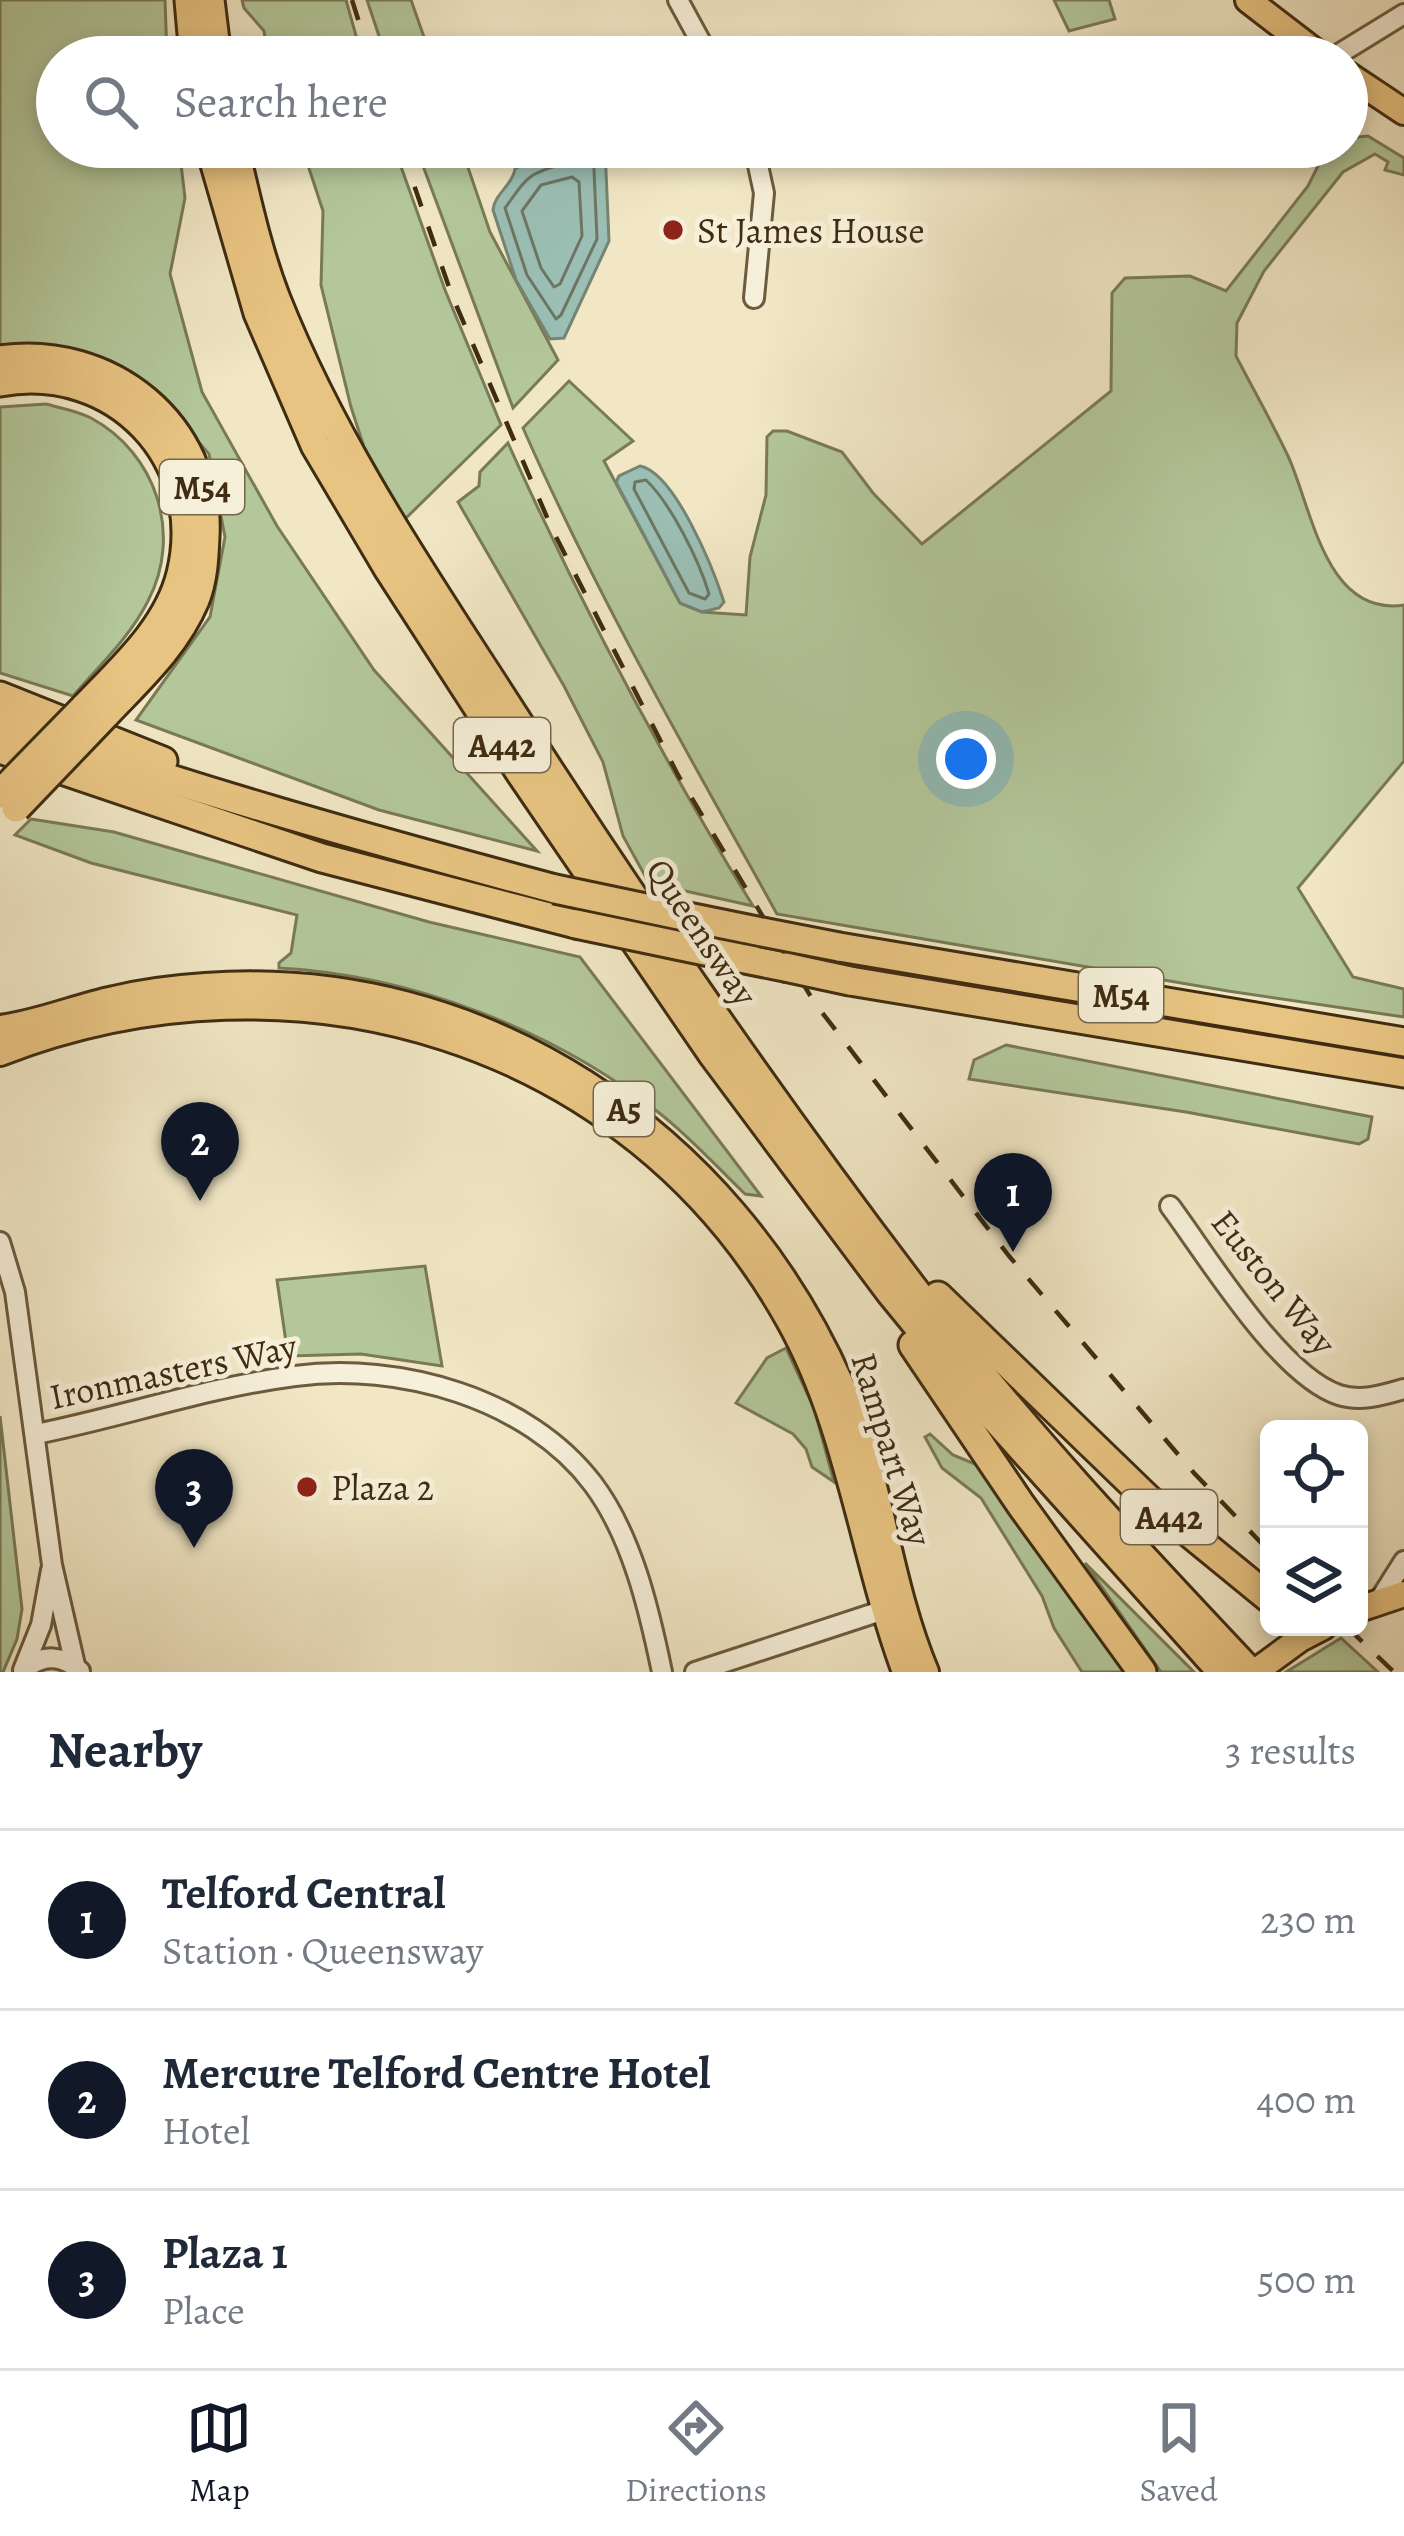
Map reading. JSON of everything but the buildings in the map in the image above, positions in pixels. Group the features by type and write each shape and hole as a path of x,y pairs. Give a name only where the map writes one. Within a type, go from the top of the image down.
{"highway":[{"path":"189,0 192,36"},
{"path":"210,0 214,36"},
{"name":"Queensway","path":"215,168 257,313 315,446 546,812 712,1055 890,1292 976,1397 1222,1672"},
{"name":"Queensway","path":"240,168 274,296 325,411 364,483 549,769 721,1024 920,1297 1142,1558 1253,1672"},
{"name":"M54","path":"0,360 22,356 72,362 114,379 178,433 201,482 206,519 196,597 180,630 153,666 94,712"},
{"name":"M54","path":"0,382 47,378 99,392 131,412 157,441 180,490 187,532 181,574 169,607 94,712 5,809"},
{"name":"M54","path":"0,696 333,830"},
{"name":"M54","path":"0,722 333,830 555,890 838,947 1404,1042"},
{"name":"M54","path":"0,749 247,835"},
{"name":"M54","path":"0,771 576,924 850,980 1404,1073"},
{"name":"A442","path":"882,1244 1148,1499 1260,1591"},
{"name":"A442","path":"890,1292 902,1328 1021,1505 1142,1672"}],"main road":[{"path":"1248,0 1295,36"},
{"path":"1368,88 1404,112"},
{"name":"Rampart Way","path":"0,1028 117,998 202,986 297,987 441,1014 480,1028 584,1081 628,1112 713,1186 750,1228 814,1330 857,1432 901,1604 926,1672"},
{"name":"Rampart Way","path":"0,1053 123,1017 168,1010 248,1004 342,1010 439,1034 497,1055 600,1115 696,1195 749,1259 788,1318 827,1406 905,1672"},
{"path":"1253,1672 1308,1636"}],"street":[{"path":"677,0 697,36"},
{"path":"1368,36 1404,14"},
{"path":"754,298 764,194 758,168"},
{"name":"Euston Way","path":"1170,1206 1292,1367 1339,1395 1375,1396 1404,1389"},
{"path":"0,1242 15,1292 52,1565 78,1669"},
{"name":"Ironmasters Way","path":"36,1434 296,1375 378,1376 454,1391 542,1434 594,1485 629,1555 662,1672"},
{"path":"1379,1601 1404,1561"},
{"path":"22,1671 41,1625 52,1565"},
{"path":"695,1672 884,1610"},
{"path":"22,1671 48,1658 78,1669"}],"green space":[{"path":"0,0 165,0 166,36 36,36 36,168 181,168 185,198 170,274 202,392 277,526 374,670 537,851 379,810 136,720 210,617 225,537 209,454 149,386 111,361 58,346 0,345"},
{"path":"242,0 346,0 356,36 265,36"},
{"path":"367,0 411,0 424,36 379,36"},
{"path":"1054,0 1109,0 1115,19 1069,31"},
{"path":"1368,136 1404,158 1404,175 1385,170 1388,162 1375,154 1368,158"},
{"path":"309,168 401,168 501,425 405,519 364,447 351,407 321,285 323,211"},
{"path":"424,168 468,168 490,232 558,360 513,408"},
{"path":"1317,168 1350,168 1264,271 1237,323 1236,356 1288,456 1314,529 1339,577 1356,594 1377,604 1404,605 1404,761 1298,888 1353,977 1404,989 1404,1017 777,914 612,613 523,428 569,381 633,441 604,461 680,603 702,612 746,615 750,557 766,495 767,437 773,431 787,431 842,452 922,544 1111,391 1112,293 1125,278 1190,276 1226,291"},
{"path":"46,404 91,418 114,433 147,474 162,523 163,549 148,601 123,639 73,696 0,673 0,407"},
{"path":"508,443 623,679 753,906 649,883 623,836 603,762 458,502 479,486 480,472"},
{"path":"31,819 114,832 429,922 580,957 761,1196 745,1194 692,1141 617,1083 527,1032 430,995 380,982 279,968 291,953 297,915 91,863 15,835"},
{"path":"1006,1045 1372,1117 1368,1139 1359,1144 969,1079 974,1060"},
{"path":"425,1266 442,1366 361,1354 288,1356 277,1280"},
{"path":"786,1348 814,1408 834,1482 812,1467 806,1449 793,1434 736,1403 767,1358"},
{"path":"0,1416 22,1609 17,1639 3,1672 0,1672"},
{"path":"930,1434 953,1455 980,1466 1128,1672 1082,1672 981,1498 942,1468 925,1437"},
{"path":"1085,1563 1194,1672 1161,1672"},
{"path":"1341,1638 1378,1672 1286,1672"}],"water":[{"path":"606,168 609,241 564,338 550,339 516,280 493,210 515,169"},
{"path":"640,466 666,485 691,524 724,602 719,608 702,612 680,603 616,482"}],"railway":[{"path":"352,0 363,36"},
{"path":"408,168 451,293 552,529 678,775 814,1002 1009,1256 1194,1473 1260,1542"},
{"path":"1356,1636 1394,1672"}],"place":[{"name":"St James House","path":"673,230"},
{"name":"Mercure Telford Centre Hotel","path":"200,1201"},
{"name":"Telford Central","path":"1013,1252"},
{"name":"Plaza 2","path":"307,1487"},
{"name":"Plaza 1","path":"194,1548"}]}
